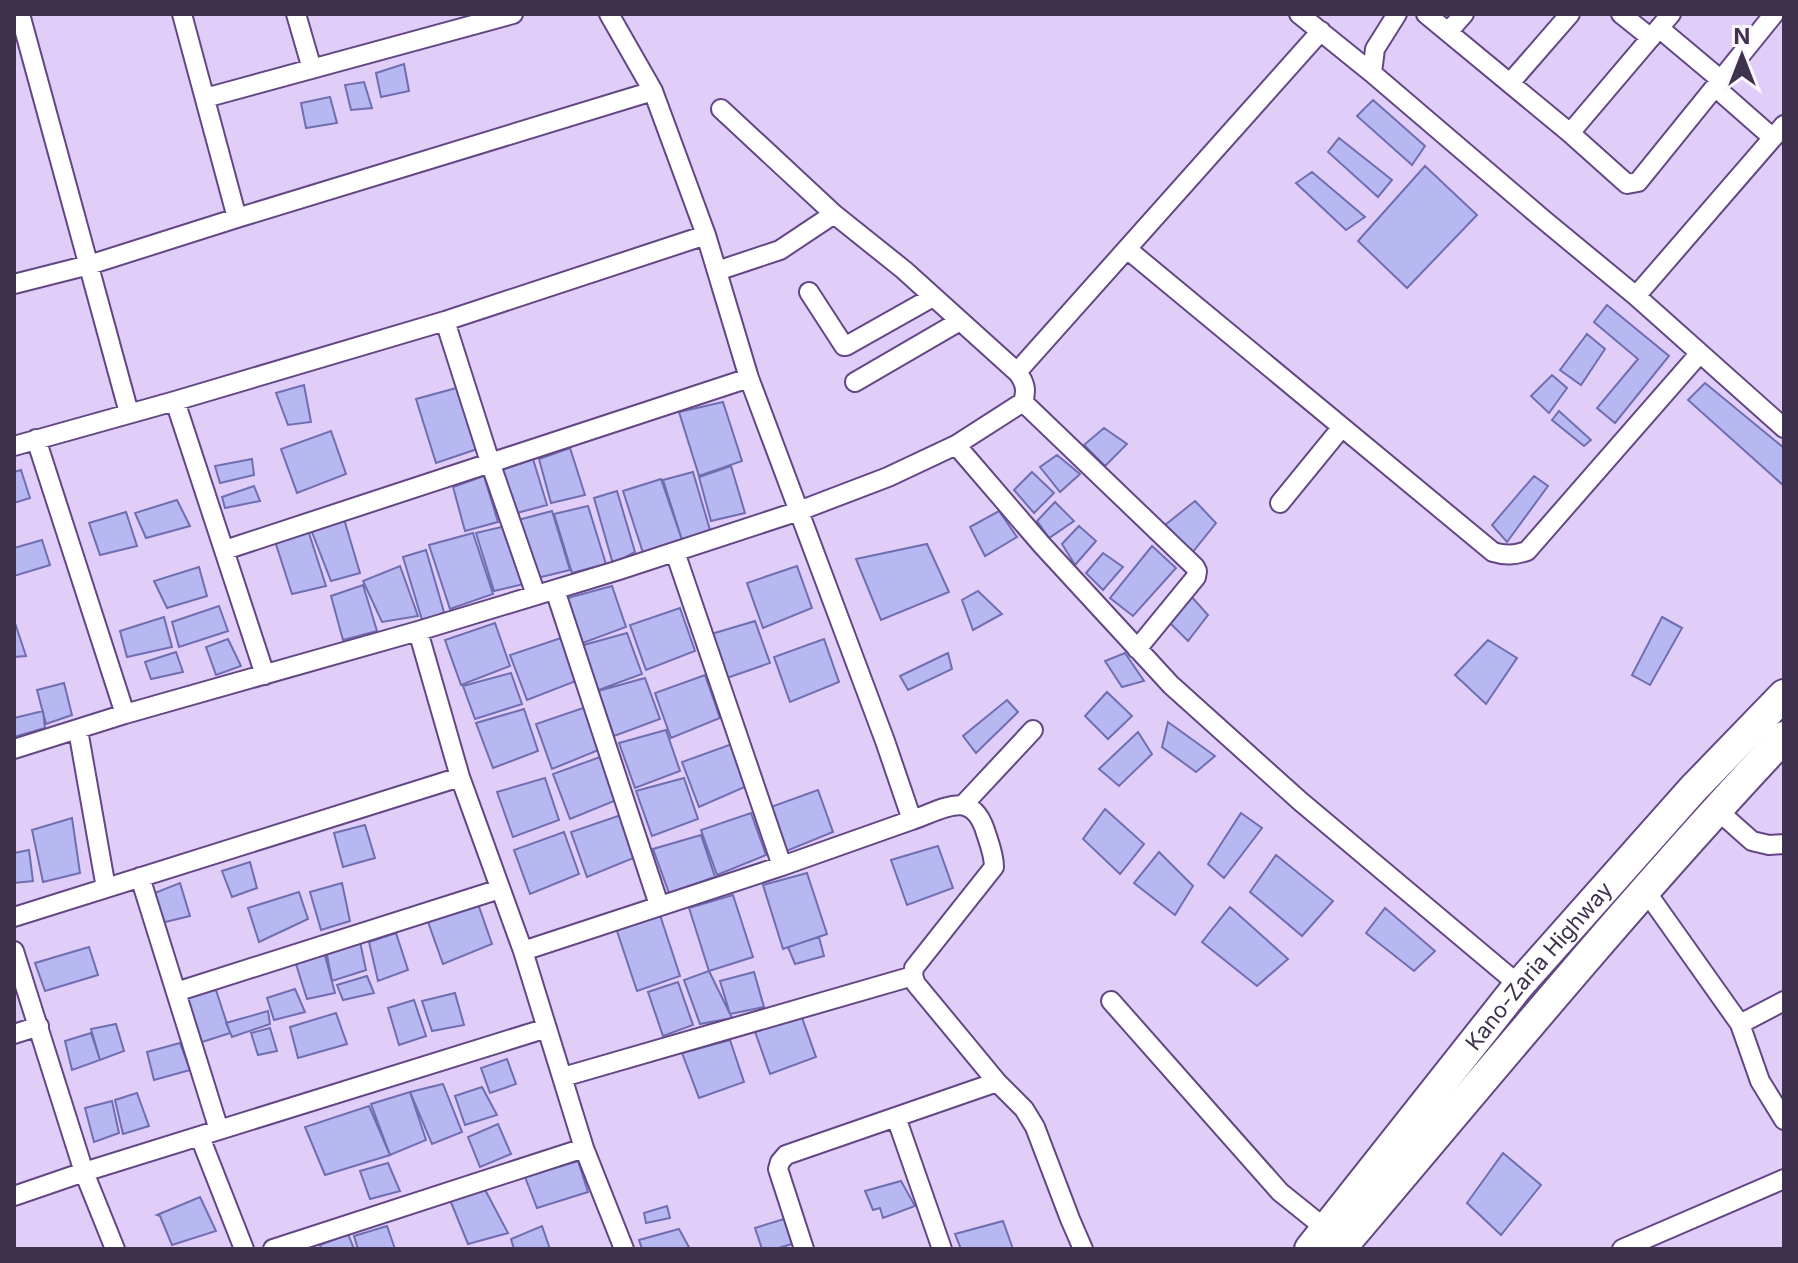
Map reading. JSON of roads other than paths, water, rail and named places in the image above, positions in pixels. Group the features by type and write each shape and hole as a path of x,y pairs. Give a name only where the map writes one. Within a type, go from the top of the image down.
{"highway":[{"name":"Kano-Zaria Highway","path":"1325,1242 1519,985 1693,789 1784,695"},
{"name":"Kano-Zaria Highway","path":"1325,1242 1784,737"}],"street":[{"path":"20,14 129,413"},
{"path":"182,14 237,218"},
{"path":"296,14 312,69"},
{"path":"205,98 486,18 513,14"},
{"path":"609,14 653,91 706,235 749,378 912,820"},
{"path":"1372,73 1375,49 1397,14"},
{"path":"1426,14 1627,184 1638,182 1774,14"},
{"path":"1448,32 1464,14"},
{"path":"1510,83 1570,14"},
{"path":"1621,14 1660,26 1718,84 1778,132 1636,296"},
{"path":"1017,372 1127,249 1312,20 1532,211 1636,296 1784,428"},
{"path":"1570,133 1660,26"},
{"path":"14,284 89,265 653,91"},
{"path":"14,749 555,590 799,511 888,477 956,445 1023,402 1026,392 1024,380 1017,372 904,270 834,214 721,109"},
{"path":"717,271 780,250 834,214"},
{"path":"14,446 445,321 706,235"},
{"path":"1127,249 1493,552 1504,555 1527,551 1700,353"},
{"path":"809,292 844,346 933,297"},
{"path":"445,321 536,595"},
{"path":"855,382 960,321"},
{"path":"225,550 749,378"},
{"path":"175,401 265,675"},
{"path":"1023,402 1197,571 1196,577 1137,649"},
{"path":"1280,503 1342,427"},
{"path":"36,439 125,714"},
{"path":"956,445 1171,685 1300,801 1519,985"},
{"path":"675,552 782,866"},
{"path":"555,590 659,905"},
{"path":"418,631 460,777 523,951 584,1148 624,1249"},
{"path":"78,730 106,888"},
{"path":"963,805 1033,730"},
{"path":"14,917 460,777"},
{"path":"523,951 955,805 970,807 983,823 994,867 914,968 913,976 916,984 997,1082 1024,1109 1035,1127 1083,1249"},
{"path":"1716,809 1752,841 1784,844"},
{"path":"140,877 219,1130"},
{"path":"176,992 500,889"},
{"path":"1645,890 1740,1024 1760,1081 1781,1109"},
{"path":"14,951 84,1172 115,1249"},
{"path":"563,1077 913,976"},
{"path":"1111,1001 1325,1242"},
{"path":"1740,1024 1784,1001"},
{"path":"14,1034 39,1026"},
{"path":"14,1196 547,1028"},
{"path":"804,1249 778,1169 786,1155 997,1082"},
{"path":"896,1117 942,1249"},
{"path":"200,1137 244,1249"},
{"path":"273,1249 584,1148"},
{"path":"1622,1249 1784,1179"}]}
